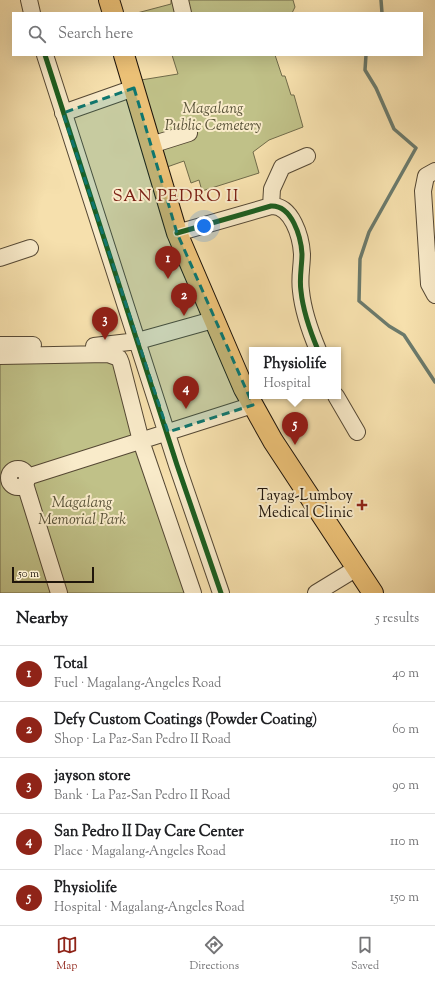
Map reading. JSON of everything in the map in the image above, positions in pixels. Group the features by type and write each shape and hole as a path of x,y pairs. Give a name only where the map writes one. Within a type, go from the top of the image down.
{"main road":[{"path":"109,0 113,12"},
{"path":"124,56 177,233 213,320 249,396"},
{"path":"250,399 273,441 373,593"}],"street":[{"path":"29,0 32,12"},
{"path":"180,0 182,12"},
{"path":"45,56 221,593"},
{"path":"63,113 134,88"},
{"path":"151,145 189,133"},
{"path":"271,206 272,190 282,167 306,156"},
{"path":"435,171 426,176 423,191 429,284 435,295"},
{"path":"177,233 271,206 283,209 289,215 299,236 302,255 300,290 309,328 317,347"},
{"path":"0,258 30,248"},
{"path":"0,345 90,346 138,341 213,320"},
{"path":"0,356 114,355 121,363 141,441 193,593"},
{"path":"338,399 357,432"},
{"path":"59,593 15,481 253,405"},
{"path":"316,593 357,568"}],"highlighted area":[{"path":"134,88 177,233 253,405 168,432 63,113"}],"green space":[{"path":"171,0 293,0 295,7 292,12 141,12 171,4"},
{"name":"Magalang Public Cemetery","path":"172,56 275,56 282,76 285,76 291,95 294,95 303,127 269,140 253,152 259,173 202,191 199,180 191,183 184,161 167,167 141,80 178,74"},
{"name":"Magalang Memorial Park","path":"0,352 119,352 193,593 0,593"}],"waterway":[{"path":"381,0 382,12"},
{"path":"366,56 365,70 376,88 394,129 416,148 369,232 360,259 359,301 389,326 404,335 435,382"}],"cycle path":[{"path":"45,56 177,465 221,593"},
{"path":"177,233 271,206 278,207 285,211 294,223 300,239 302,254 300,286 303,306 317,347"}],"place":[{"name":"Total","path":"168,279"},
{"name":"Defy Custom Coatings (Powder Coating)","path":"184,316"},
{"name":"jayson store","path":"105,340"},
{"name":"San Pedro II Day Care Center","path":"186,409"},
{"name":"Physiolife","path":"295,445"},
{"name":"Tayag-Lumboy Medical Clinic","path":"362,505"}],"district":[{"name":"SAN PEDRO II","path":"176,197"}]}
